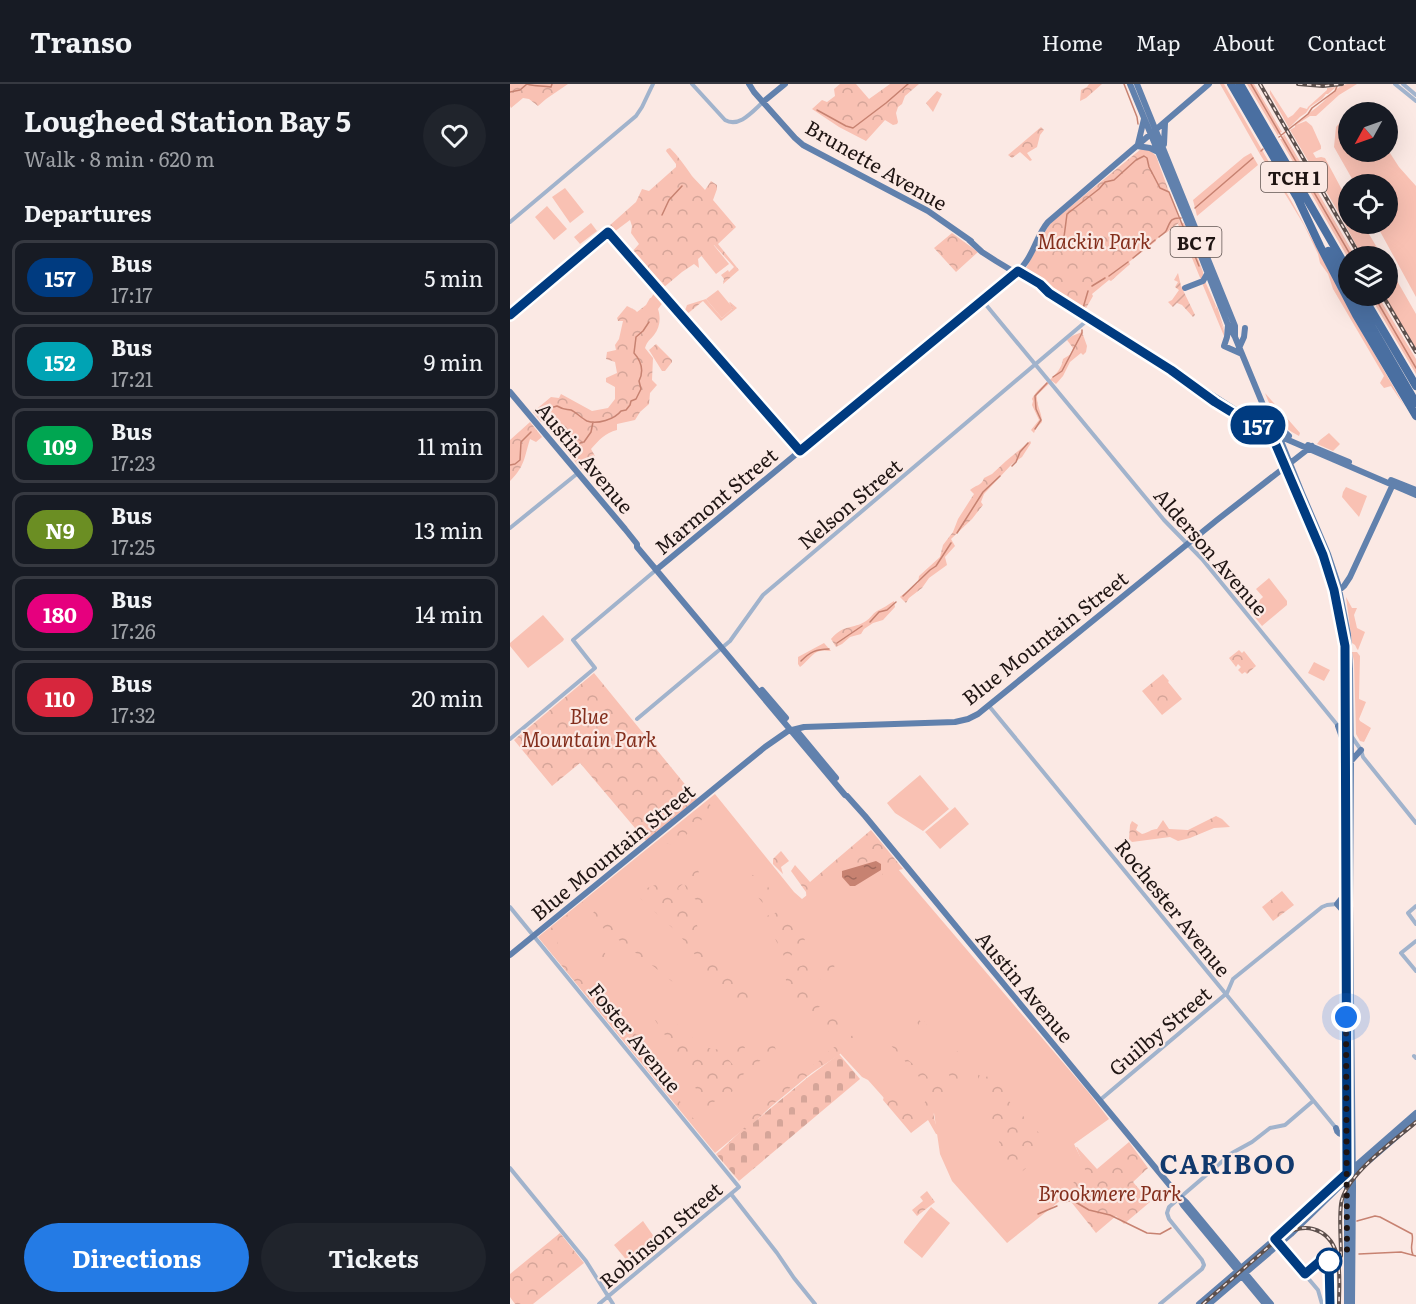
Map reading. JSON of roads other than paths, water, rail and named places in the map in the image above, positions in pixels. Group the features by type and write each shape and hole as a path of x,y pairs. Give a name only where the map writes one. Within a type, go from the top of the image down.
{"highway":[{"name":"TCH 1","path":"1231,84 1338,269"},
{"name":"TCH 1","path":"1240,84 1338,253"},
{"path":"1297,197 1330,266 1416,416"},
{"path":"1360,306 1416,403"},
{"path":"1369,306 1416,386"},
{"path":"1400,390 1416,424"}],"main road":[{"name":"Brunette Avenue","path":"749,84 752,91 803,145 928,211 982,252 1040,284 1049,293 1171,370 1230,412 1416,495"},
{"path":"763,102 785,84"},
{"name":"BC 7","path":"1130,84 1148,117"},
{"name":"BC 7","path":"1137,84 1161,150 1342,603 1350,652 1346,747 1345,893 1348,904 1346,914 1347,1136 1350,1174 1352,1304"},
{"name":"Marmont Street","path":"657,569 1016,272 1028,260 1041,230 1048,222 1208,85"},
{"path":"1148,117 1166,122 1165,142 1161,150 1137,146 1148,117"},
{"name":"BC 7","path":"1161,150 1207,273 1231,324"},
{"path":"1185,288 1203,281 1207,273"},
{"path":"1231,324 1246,328 1241,351 1224,346 1231,324"},
{"name":"Austin Avenue","path":"510,392 637,544 637,547 838,780 848,793 847,796 1100,1100 1183,1205 1242,1272"},
{"path":"1268,417 1289,436"},
{"name":"Brunette Avenue","path":"1274,431 1289,436 1310,448"},
{"name":"Blue Mountain Street","path":"510,955 770,743 792,729 955,722 971,718 1310,448"},
{"name":"BC 7","path":"1288,465 1328,554 1337,590 1345,646 1346,719 1348,734 1358,756 1348,904 1352,1153 1347,1194 1347,1304"},
{"name":"Brunette Avenue","path":"1394,484 1416,490"},
{"path":"1342,603 1350,578 1394,484"},
{"path":"1337,590 1350,578"},
{"path":"1346,719 1338,725 1346,747"},
{"path":"1345,893 1336,904 1346,914"},
{"path":"1322,1199 1336,1190 1365,1158 1416,1113"},
{"path":"1209,1304 1350,1174 1416,1120"},
{"path":"1347,1126 1335,1128 1340,1135 1347,1136"},
{"path":"1352,1153 1365,1158"},
{"path":"1336,1190 1342,1190 1347,1194"},
{"path":"1199,1304 1242,1272"},
{"path":"1242,1272 1265,1304"},
{"path":"1242,1272 1271,1304"}],"street":[{"path":"510,222 636,116 653,84"},
{"path":"692,84 729,122 740,121 763,102"},
{"path":"1395,84 1416,102"},
{"path":"1403,84 1416,95"},
{"name":"Alderson Avenue","path":"982,300 1164,520 1208,567 1338,725 1348,734 1358,756 1416,823"},
{"name":"Nelson Street","path":"637,719 733,638 763,595 1090,318"},
{"path":"510,528 578,472"},
{"name":"Marmont Street","path":"510,739 595,668 573,640 657,569"},
{"name":"Rochester Avenue","path":"988,706 1335,1128"},
{"name":"Guilby Street","path":"1100,1100 1225,994 1233,979 1320,908 1327,905 1348,904"},
{"name":"Foster Avenue","path":"510,906 740,1187"},
{"path":"1416,906 1407,913 1416,924"},
{"path":"1416,941 1401,953 1416,971"},
{"path":"1160,1304 1204,1266 1170,1221 1167,1215 1169,1207 1232,1154 1270,1128 1285,1125 1313,1101"},
{"path":"510,1168 586,1261 613,1304"},
{"name":"Robinson Street","path":"599,1304 740,1187"},
{"path":"731,1194 815,1304"},
{"path":"1277,1241 1318,1290 1322,1304"}],"water":[{"path":"876,861 881,864 881,870 855,886 850,886 842,877 842,871"}],"waterway":[{"path":"510,92 520,90 527,84 551,87 552,84"},
{"path":"817,110 853,128 908,84"},
{"path":"1124,84 1138,124"},
{"path":"1251,84 1345,246"},
{"path":"1279,137 1335,91 1338,84"},
{"path":"1056,248 1064,237 1067,214 1105,182 1114,180 1136,160 1144,156 1160,188 1169,192 1199,266"},
{"path":"1195,208 1253,158"},
{"path":"662,215 669,200 682,186"},
{"path":"1159,237 1172,220 1181,218"},
{"path":"1133,258 1155,240"},
{"path":"1109,276 1128,262"},
{"path":"1092,286 1105,278"},
{"path":"1083,308 1088,291"},
{"path":"1380,306 1416,368"},
{"path":"542,411 557,406 571,410 587,421 601,422 626,410 641,389 639,381 641,367 634,353 636,337 649,322"},
{"path":"1053,377 1062,371 1082,330"},
{"path":"1035,429 1041,420 1036,409 1035,396 1047,383"},
{"path":"576,449 591,432 593,422"},
{"path":"510,465 520,460 521,442 531,432"},
{"path":"1012,466 1028,443"},
{"path":"957,533 983,492 1000,476"},
{"path":"903,596 936,566 951,543"},
{"path":"870,622 879,612 887,610 896,602"},
{"path":"837,643 862,626"},
{"path":"801,661 807,655 829,649"},
{"path":"555,743 559,740"},
{"path":"1065,1202 1072,1200 1089,1210 1110,1215 1147,1233 1160,1234 1171,1228"},
{"path":"1038,1214 1057,1206"},
{"path":"1357,1221 1375,1216 1380,1217 1412,1234 1413,1255"},
{"path":"1359,1254 1401,1252 1416,1256"}],"railway":[{"path":"1260,84 1354,246"},
{"path":"1298,84 1323,86 1342,84"},
{"path":"1389,306 1416,352"},
{"path":"1341,1256 1340,1210 1344,1193 1372,1159 1416,1122"},
{"path":"1203,1304 1281,1236 1300,1228 1313,1229 1331,1241 1338,1260 1339,1304"}],"district":[{"name":"CARIBOO","path":"1228,1162"}],"park label":[{"name":"Mackin Park","path":"1094,240"},
{"name":"Blue Mountain Park","path":"589,726"},
{"name":"Brookmere Park","path":"1110,1192"}]}
